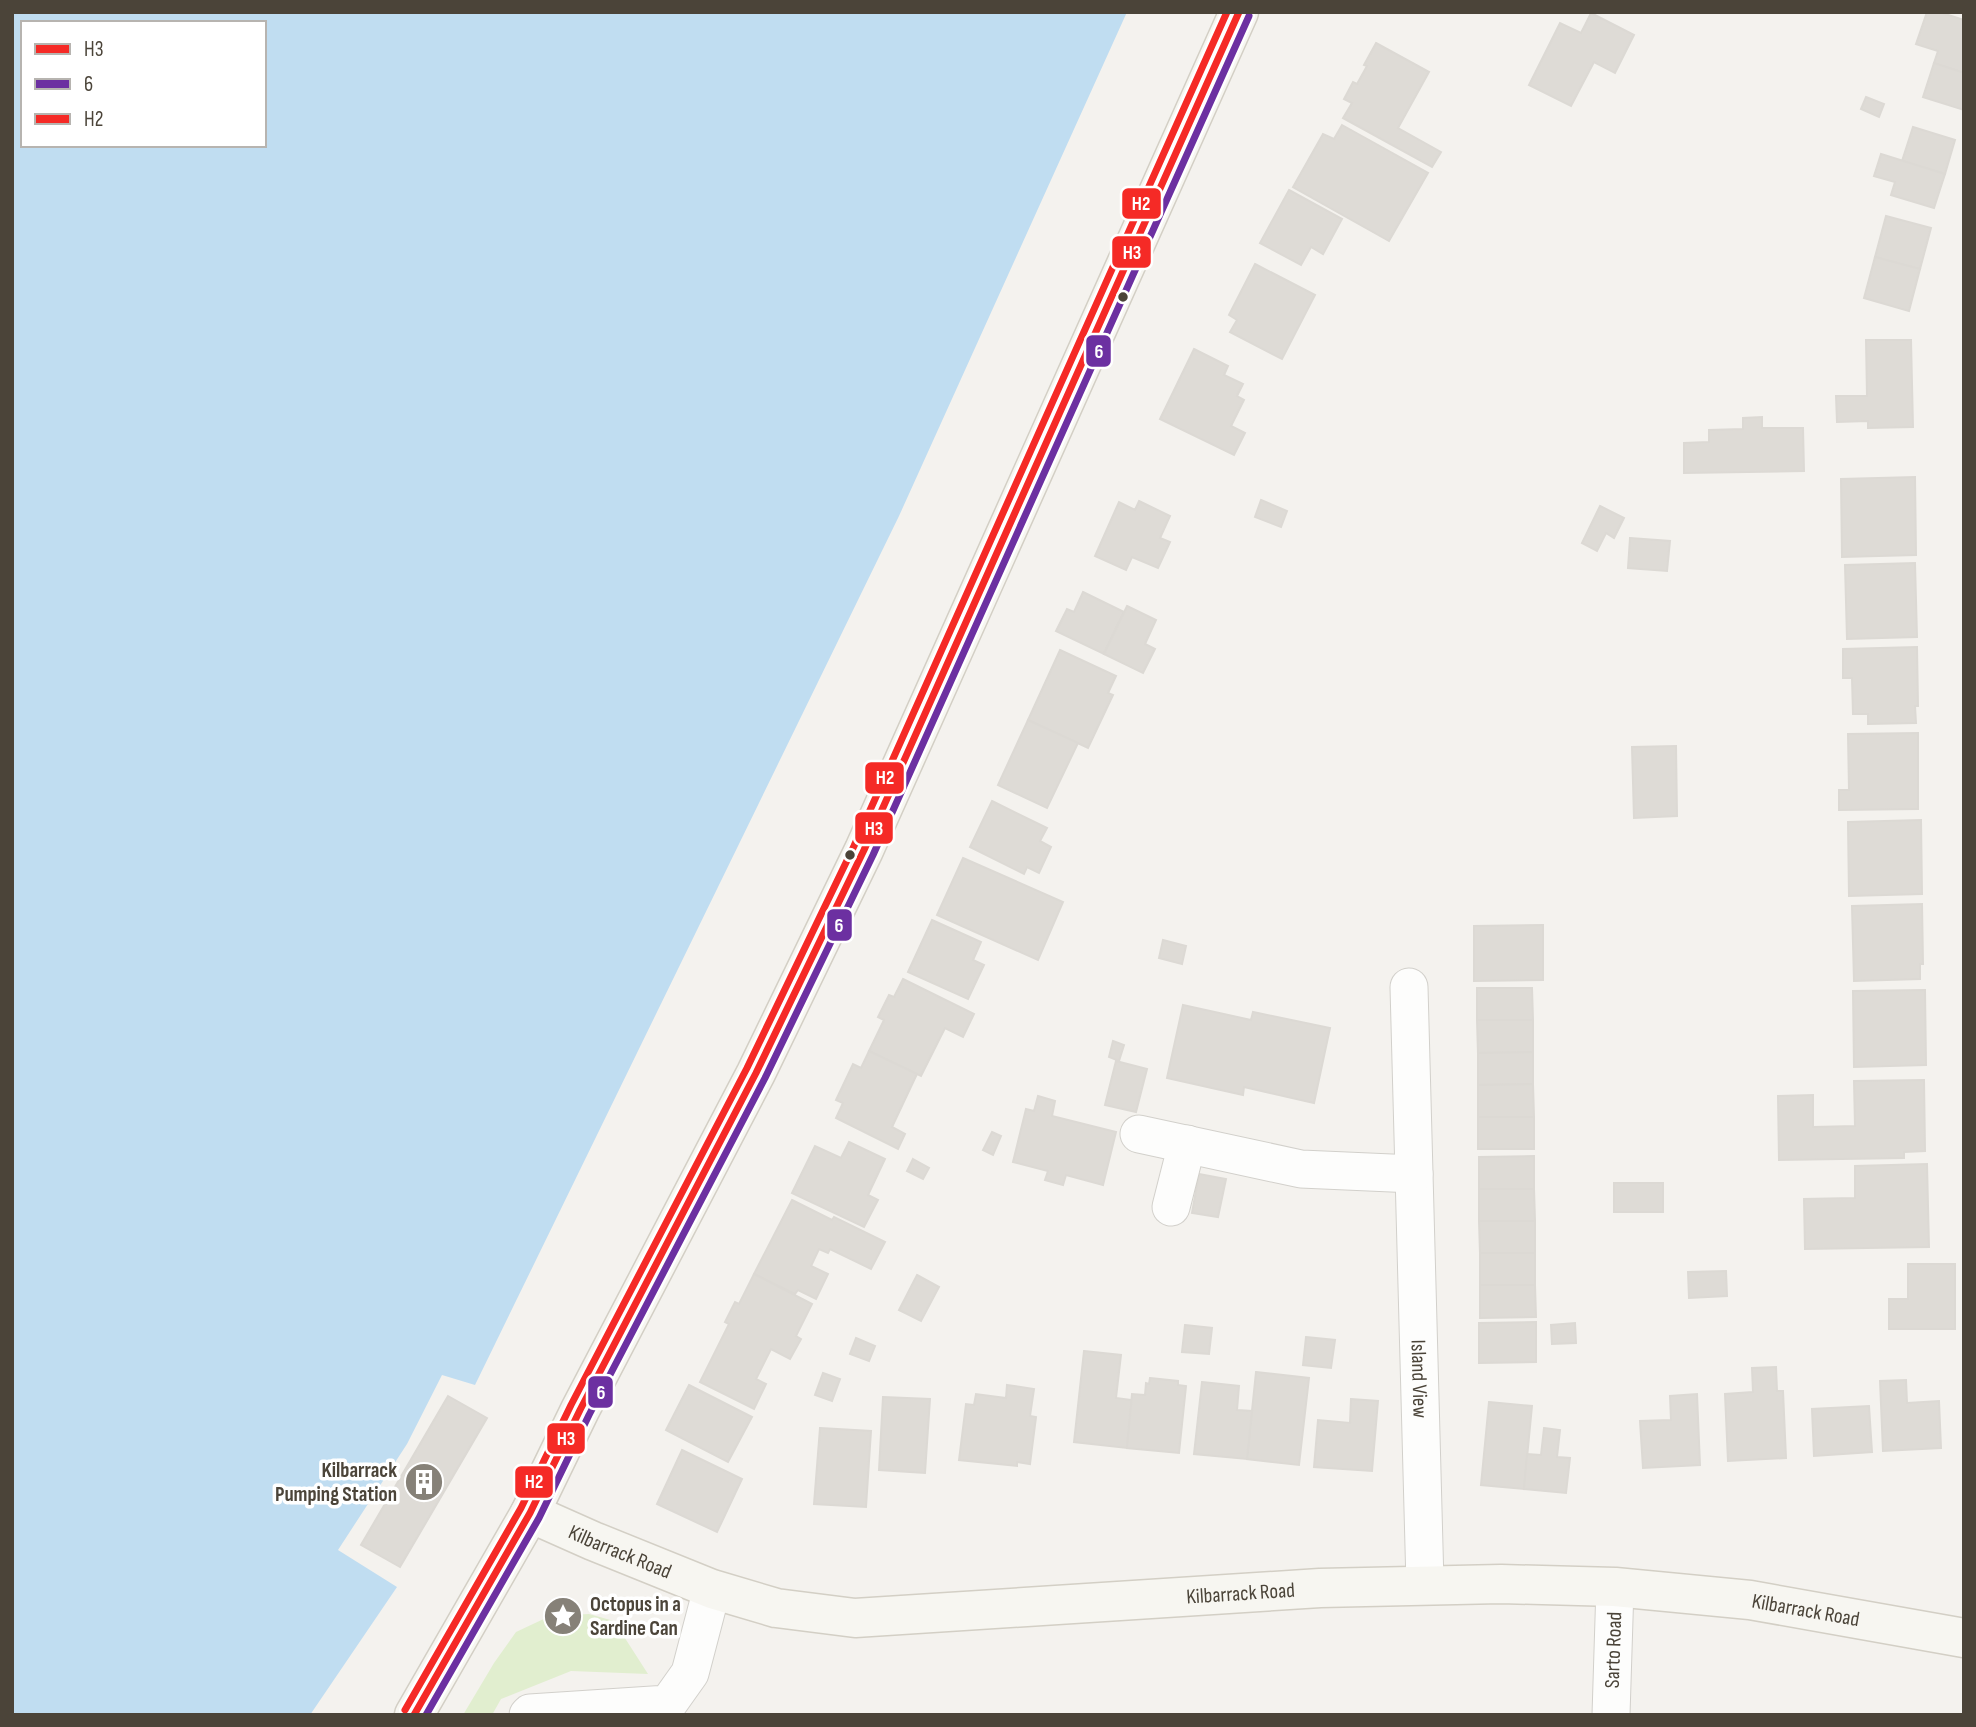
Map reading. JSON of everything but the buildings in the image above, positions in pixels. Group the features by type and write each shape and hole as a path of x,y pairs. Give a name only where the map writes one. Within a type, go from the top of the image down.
{"main road":[{"path":"414,1715 530,1513 580,1410 756,1073 864,850 1239,12"},
{"name":"Kilbarrack Road","path":"530,1513 712,1589 776,1608 855,1618 1320,1588 1501,1584 1615,1587 1750,1600 1964,1638"}],"street":[{"name":"Island View","path":"1409,986 1424,1584"},
{"path":"1139,1134 1301,1169 1414,1174"},
{"path":"1171,1207 1187,1144"},
{"name":"Sarto Road","path":"1611,1715 1615,1587"},
{"path":"528,1715 668,1704 690,1673 712,1589"}],"green space":[{"path":"589,1614 614,1621 648,1674 571,1671 501,1699 492,1715 463,1715 516,1632 550,1616"}],"water":[{"path":"12,12 1127,12 899,516 475,1385 442,1375 407,1444 338,1550 397,1587 310,1715 12,1715"}],"transit line":[{"name":"H2","path":"405,1710 521,1508 571,1405 747,1068 854,846 1227,12"},
{"name":"H3","path":"414,1715 530,1513 580,1410 756,1073 864,850 1239,12"},
{"name":"6","path":"426,1715 539,1518 589,1415 765,1078 873,855 1249,16"}],"place":[{"name":"Kilbarrack Pumping Station","path":"424,1482"},
{"name":"Octopus in a Sardine Can","path":"563,1616"}]}
